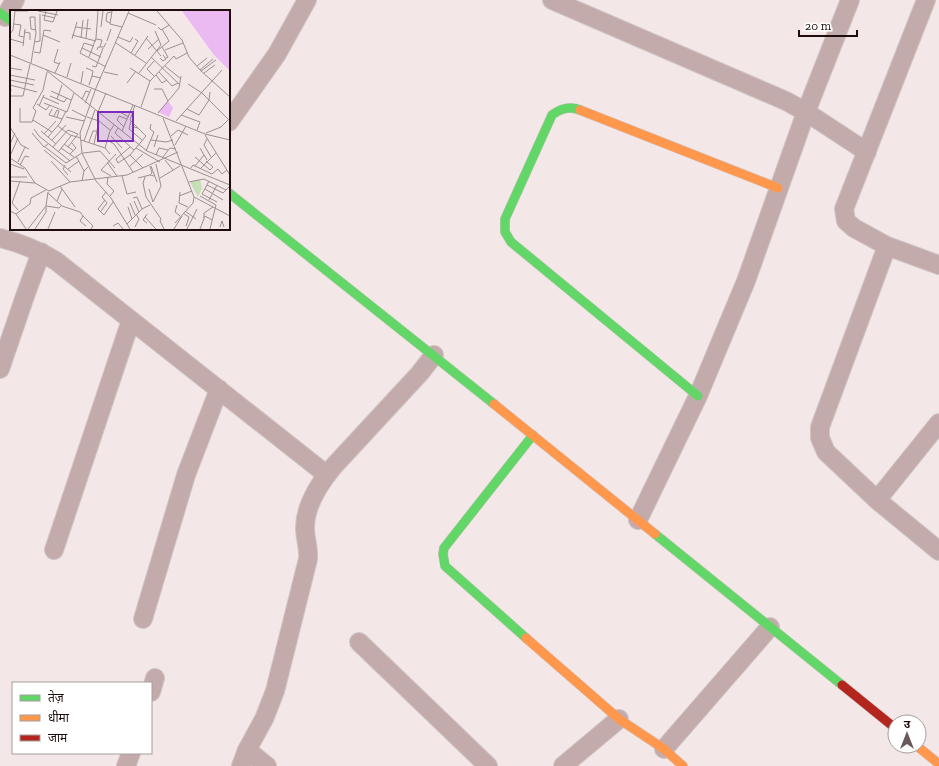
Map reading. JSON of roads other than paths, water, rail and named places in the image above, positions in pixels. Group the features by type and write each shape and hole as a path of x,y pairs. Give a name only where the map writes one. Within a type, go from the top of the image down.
{"street":[{"path":"5,17 15,0"},
{"path":"230,121 277,54 307,0"},
{"path":"552,0 786,101 806,112 867,152"},
{"path":"638,520 698,396 746,280 806,112 850,0"},
{"path":"926,0 844,209 844,215 849,225 887,246 939,265"},
{"path":"698,396 511,242 504,232 505,218 552,115 556,111 569,108 575,108 778,188"},
{"path":"230,194 434,355 887,722"},
{"path":"0,238 42,252 56,261 327,475"},
{"path":"887,246 819,433 822,445 826,452 877,500 939,551"},
{"path":"0,369 42,252"},
{"path":"54,550 131,320"},
{"path":"267,766 244,758 264,719 275,691 308,559 309,551 305,530 306,516 311,501 327,475 420,374 434,355"},
{"path":"143,618 186,475 219,389"},
{"path":"877,500 939,423"},
{"path":"533,435 448,544 442,554 445,566 618,719 664,749 683,766"},
{"path":"664,749 770,627"},
{"path":"359,642 488,766"},
{"path":"563,766 618,719"},
{"path":"126,766 131,754"},
{"path":"927,754 939,764"}]}
